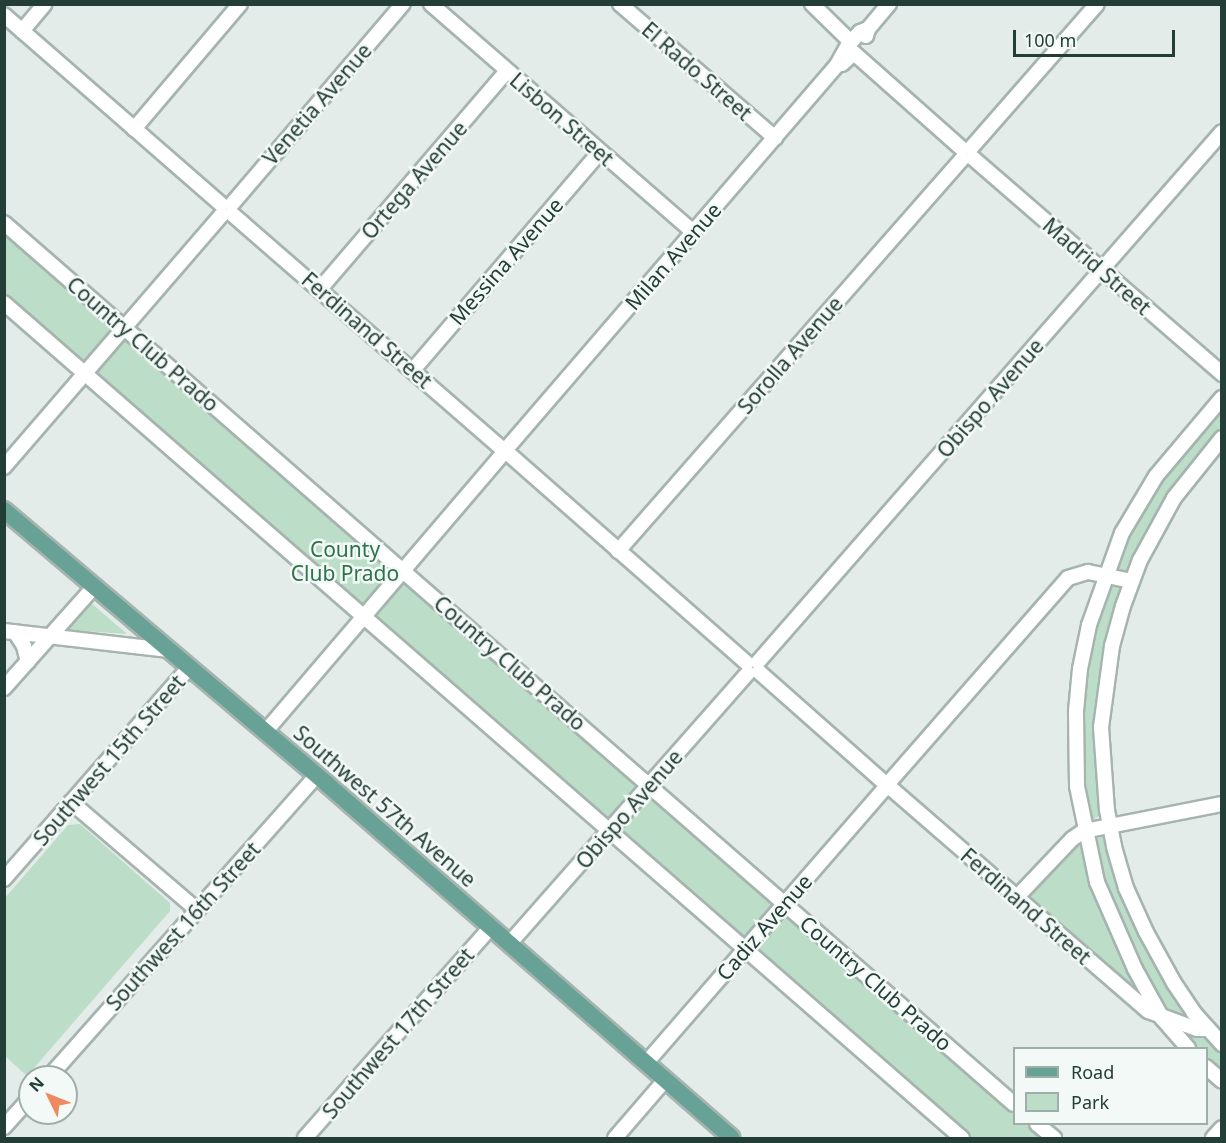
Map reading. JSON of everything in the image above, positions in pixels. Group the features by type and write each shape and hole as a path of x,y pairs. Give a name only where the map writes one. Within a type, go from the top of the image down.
{"main road":[{"name":"Southwest 57th Avenue","path":"4,510 266,731 732,1138"}],"street":[{"path":"22,31 45,4"},
{"path":"134,129 240,4"},
{"name":"Venetia Avenue","path":"4,467 403,4"},
{"name":"Lisbon Street","path":"431,4 694,233"},
{"name":"El Rado Street","path":"620,4 775,138"},
{"name":"Madrid Street","path":"812,4 844,33 853,47 967,153 1221,375"},
{"name":"Milan Avenue","path":"266,731 837,65 844,63 853,47 890,4"},
{"name":"Sorolla Avenue","path":"618,551 1097,4"},
{"name":"Ferdinand Street","path":"4,15 1142,1007 1162,1018"},
{"name":"Ortega Avenue","path":"320,290 507,70"},
{"name":"Obispo Avenue","path":"509,944 610,832 1221,132"},
{"name":"Messina Avenue","path":"412,370 600,152"},
{"name":"Country Club Prado","path":"4,223 1013,1103"},
{"path":"4,303 962,1138"},
{"path":"1187,1047 1162,1018 1111,919 1094,871 1084,831 1076,775 1078,681 1089,625 1122,533 1146,491 1221,398"},
{"path":"1221,438 1186,481 1162,516 1132,581 1114,636 1102,710 1103,772 1110,826 1122,875 1146,932 1180,993 1221,1044"},
{"name":"Cadiz Avenue","path":"646,1063 1066,581 1085,572 1132,581"},
{"path":"4,688 94,587"},
{"path":"10,631 169,651"},
{"path":"10,631 24,646 28,662"},
{"name":"Southwest 15th Street","path":"4,879 189,668"},
{"name":"Southwest 16th Street","path":"60,1065 317,775"},
{"path":"71,802 197,910"},
{"path":"1017,897 1072,839 1084,831 1221,804"},
{"name":"Southwest 17th Street","path":"305,1138 490,928"},
{"path":"1162,1018 1197,1029 1208,1029"},
{"path":"1208,1069 1221,1081"},
{"path":"615,1138 665,1080"},
{"path":"4,1127 18,1111"},
{"path":"1038,1125 1054,1138"},
{"path":"1213,1138 1221,1128"}],"green space":[{"path":"5,231 110,323 113,334 84,364 5,298"},
{"name":"County Club Prado","path":"125,338 388,564 392,571 391,578 369,603 361,606 100,381 98,368 120,340"},
{"path":"1221,404 1221,431 1204,451 1129,573 1123,575 1116,571 1114,562 1150,490"},
{"name":"County Club Prado","path":"404,581 636,780 638,791 614,819 606,820 378,624 376,610"},
{"path":"1110,582 1124,586 1114,618 1101,815 1092,820 1088,819 1081,792 1078,740 1086,656"},
{"path":"88,603 91,603 127,634 69,630 68,627"},
{"path":"652,797 771,897 772,910 750,935 743,937 733,934 623,838 623,826 646,799"},
{"path":"80,824 170,903 170,911 37,1065 18,1065 18,1068 5,1056 5,898 68,825"},
{"path":"1102,836 1107,838 1192,1020 1163,1011 1103,889 1093,841"},
{"path":"1075,845 1083,847 1100,907 1135,979 1129,987 1030,901 1031,889"},
{"path":"788,916 1013,1109 1013,1125 1031,1125 1047,1138 968,1138 760,958 759,944 780,918"},
{"path":"1173,1025 1202,1034 1221,1049 1221,1075 1208,1063 1208,1047 1191,1047"}]}
